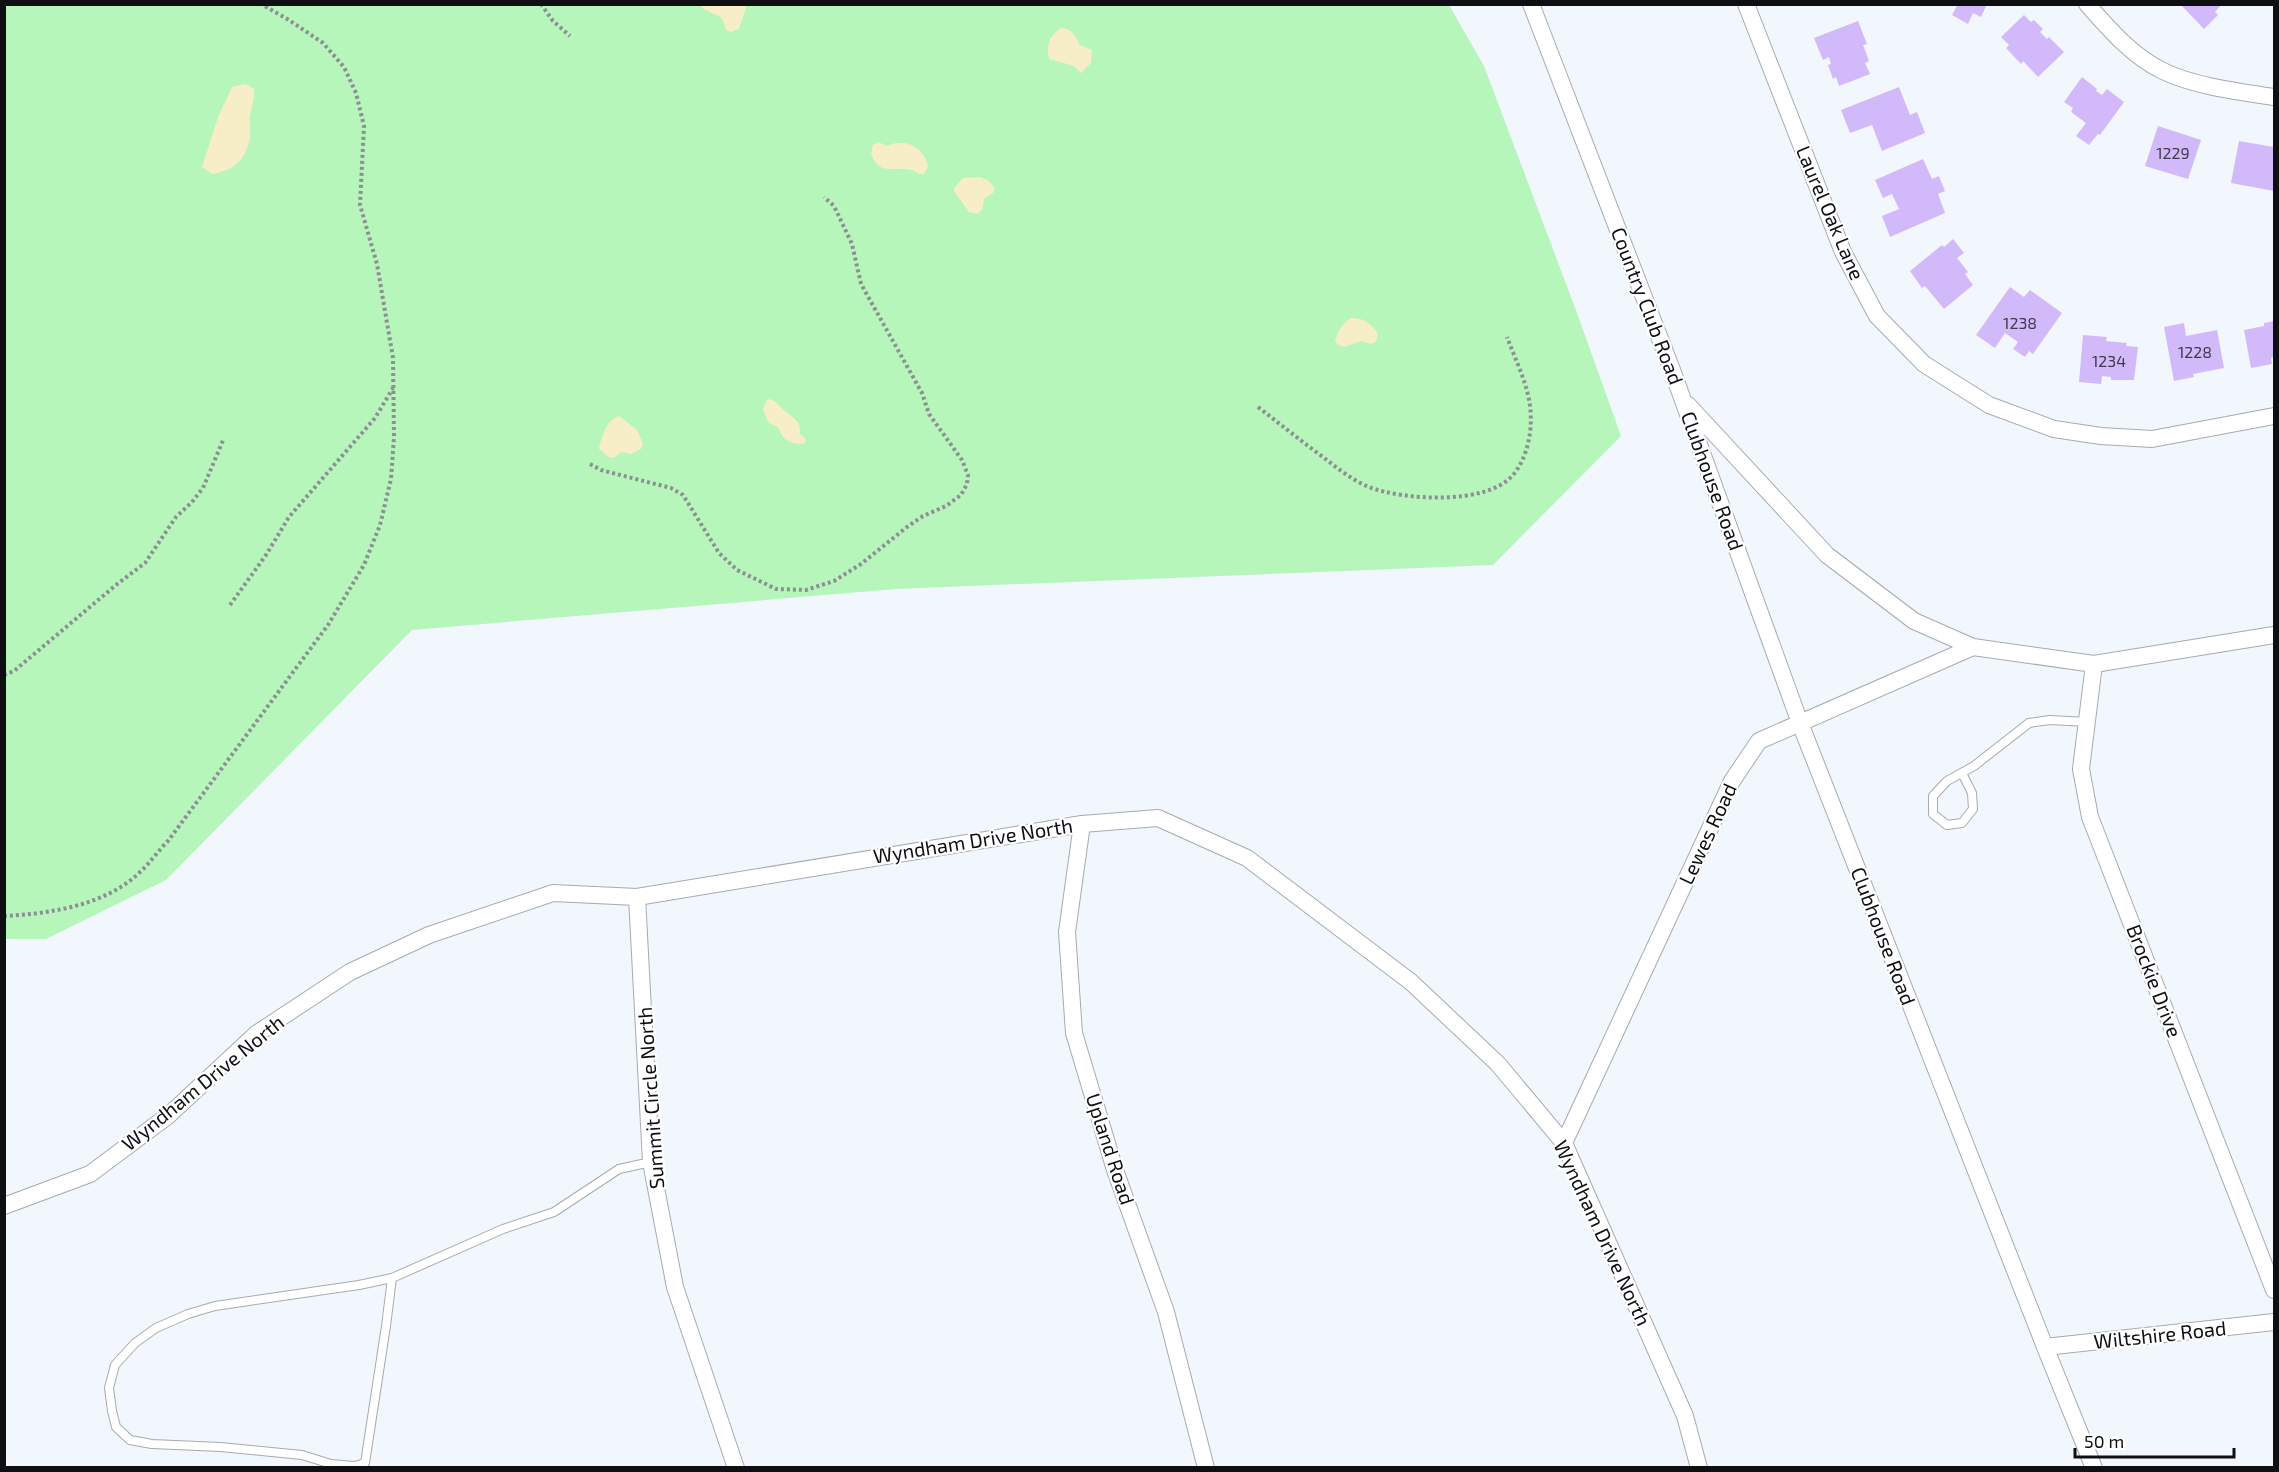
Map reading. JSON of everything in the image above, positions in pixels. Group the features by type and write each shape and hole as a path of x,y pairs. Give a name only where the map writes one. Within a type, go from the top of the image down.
{"street":[{"name":"Country Club Road","path":"1531,4 1682,400 1827,555 1914,621 1973,648 2094,664 2274,635"},
{"name":"Laurel Oak Lane","path":"1746,4 1843,252 1877,316 1923,364 1989,405 2054,429 2101,436 2152,439 2274,416"},
{"path":"2087,4 2121,42 2164,72 2216,87 2274,98"},
{"name":"Clubhouse Road","path":"1682,400 1800,723 2094,1467"},
{"name":"Lewes Road","path":"1564,1143 1732,781 1758,741 1973,648"},
{"name":"Brockie Drive","path":"2094,664 2081,769 2090,817 2274,1290"},
{"name":"Wyndham Drive North","path":"4,1206 90,1174 169,1116 256,1034 350,972 429,935 553,893 638,897 1082,824 1158,818 1247,858 1411,982 1498,1064 1564,1143 1685,1416 1699,1467"},
{"name":"Upland Road","path":"1082,824 1067,932 1074,1034 1115,1170 1166,1312 1206,1467"},
{"name":"Summit Circle North","path":"638,897 651,1162 675,1287 736,1467"},
{"name":"Wiltshire Road","path":"2045,1347 2274,1322"}],"lane":[{"path":"1962,773 1972,794 1973,809 1962,823 1947,825 1933,814 1933,796 1947,781 1962,773 2029,723 2050,720 2087,722"},
{"path":"392,1278 365,1463 354,1466 331,1464 302,1455 221,1447 152,1444 130,1440 116,1427 109,1388 116,1365 135,1342 156,1328 188,1314 215,1306 392,1278 503,1229 554,1212 620,1169 651,1162"}],"path":[{"path":"4,916 37,913 91,901 116,890 139,874 168,840 328,625 364,565 380,525 391,479 394,437 393,358 377,264 360,205 364,126 356,93 344,67 322,43 261,4"},
{"path":"541,4 553,21 570,36"},
{"path":"590,464 601,470 671,488 683,495 719,553 737,570 776,589 806,590 834,581 861,564 907,526 946,506 961,495 967,484 968,475 962,460 929,414 922,393 861,284 848,236 834,206 824,197"},
{"path":"1258,407 1347,475 1368,487 1426,499 1458,497 1494,487 1512,476 1527,451 1529,434 1530,407 1525,386 1507,337"},
{"path":"230,605 266,555 289,517 375,418 394,387"},
{"path":"4,675 14,671 145,563 176,517 192,502 202,488 224,438"}],"green space":[{"path":"4,5 1449,5 1484,66 1621,436 1493,565 896,589 412,630 166,880 46,939 5,939"}],"sand":[{"path":"699,5 745,5 746,8 739,29 731,32 726,30 722,18"},
{"path":"1061,28 1071,31 1080,45 1092,50 1091,63 1081,73 1074,66 1049,59 1049,41"},
{"path":"246,84 254,89 254,93 250,137 246,152 233,167 212,174 202,167 218,117 232,87"},
{"path":"878,142 887,146 894,143 913,145 926,159 928,166 924,174 912,170 880,167 871,153 873,145"},
{"path":"981,177 995,188 993,193 984,199 982,210 977,214 969,212 954,191 963,178"},
{"path":"1351,318 1363,320 1372,326 1378,333 1376,342 1371,344 1362,341 1344,347 1337,344 1335,340 1339,331"},
{"path":"769,399 776,402 796,420 800,434 805,438 805,443 796,444 788,441 778,427 769,423 763,410"},
{"path":"619,416 637,430 643,443 641,449 631,454 621,452 610,458 599,449 608,425"}],"building":[{"path":"1958,4 1987,4 1981,17 1973,13 1968,24 1952,15"},
{"path":"2180,4 2222,4 2215,12 2218,15 2204,29"},
{"path":"2024,15 2031,22 2034,20 2043,29 2040,32 2047,39 2049,37 2064,52 2038,77 2006,48 2009,45 2001,37"},
{"path":"1858,21 1867,44 1863,45 1869,61 1865,63 1870,74 1839,86 1836,77 1833,79 1828,65 1831,64 1829,57 1823,60 1814,38"},
{"path":"2082,77 2102,95 2107,89 2124,102 2100,135 2098,134 2089,145 2076,136 2086,123 2071,112 2073,108 2064,102"},
{"path":"1899,87 1910,115 1917,112 1925,133 1882,151 1872,125 1850,133 1841,110"},
{"path":"2158,126 2201,140 2188,179 2145,166"},
{"path":"2239,141 2274,147 2274,191 2231,183"},
{"path":"1923,159 1932,179 1939,176 1945,191 1938,194 1945,213 1890,237 1882,216 1899,209 1892,194 1883,198 1875,180"},
{"path":"1953,239 1964,253 1957,258 1968,272 1965,274 1973,285 1944,309 1925,286 1922,288 1910,271"},
{"path":"2010,287 2024,297 2030,290 2062,313 2033,354 2029,351 2025,357 2013,349 2018,342 2005,333 1995,348 1976,335"},
{"path":"2274,321 2272,364 2251,368 2244,330 2264,326 2264,323"},
{"path":"2184,323 2186,336 2217,330 2224,368 2193,374 2194,377 2174,381 2164,327"},
{"path":"2083,335 2107,337 2106,341 2127,343 2126,346 2138,347 2134,380 2111,380 2111,377 2102,376 2101,384 2079,382"}]}
